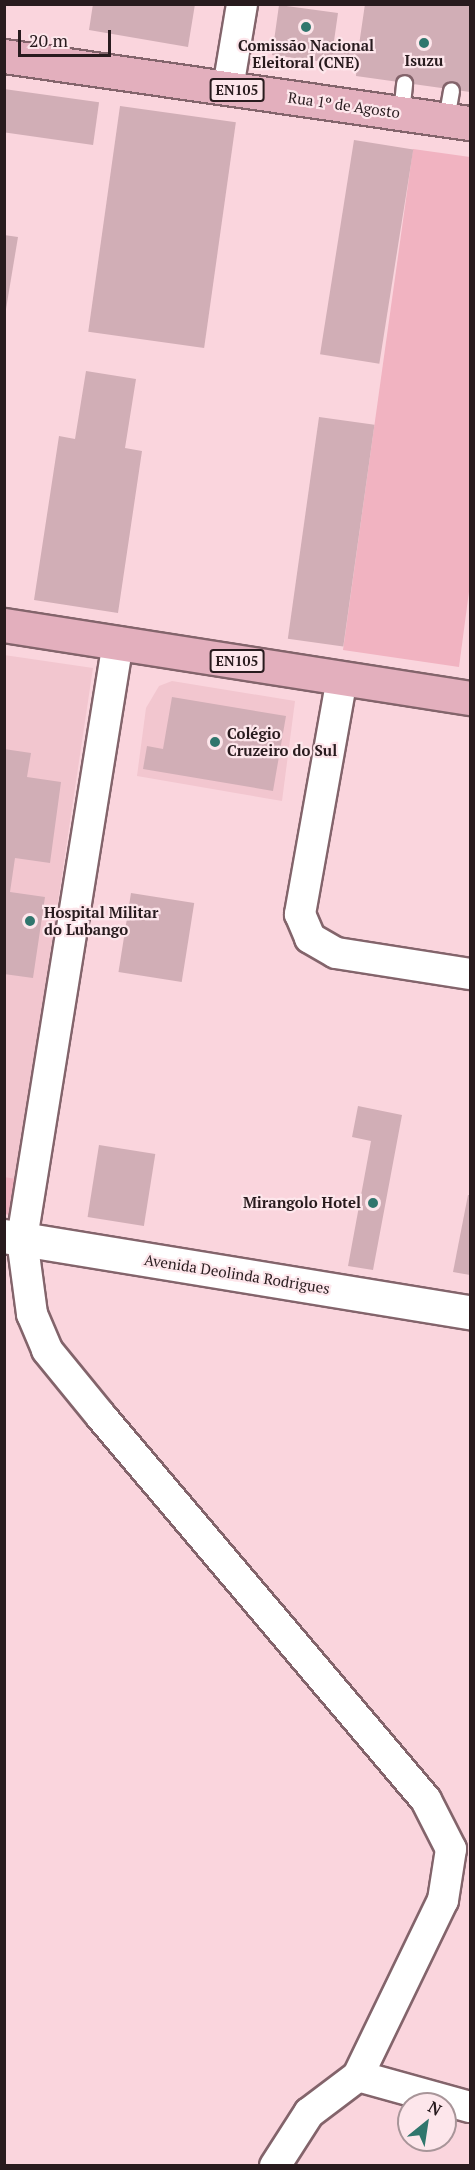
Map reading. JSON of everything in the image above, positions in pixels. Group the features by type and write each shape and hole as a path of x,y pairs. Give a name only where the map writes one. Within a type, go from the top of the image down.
{"main road":[{"name":"Rua 1º de Agosto","path":"4,56 228,88 403,98 456,111"},
{"name":"EN105","path":"4,625 471,698"}],"street":[{"path":"228,88 242,4"},
{"path":"118,642 13,1238 32,1314 47,1350 426,1800 451,1849 443,1900 358,2076 309,2113 275,2166"},
{"path":"342,678 300,914 310,938 336,953 471,974"},
{"name":"Avenida Deolinda Rodrigues","path":"13,1238 471,1312"},
{"path":"358,2076 471,2107"}],"shaded area":[{"path":"413,149 470,157 470,584 459,667 343,650"},
{"name":"Hospital Militar do Lubango","path":"4,655 93,668 11,1215 4,1214"},
{"name":"Colégio Cruzeiro do Sul","path":"172,681 295,701 282,801 137,776 146,708 159,686"},
{"path":"4,1177 16,1179 11,1215 5,1214"}],"building":[{"path":"93,4 195,4 188,47 89,30"},
{"path":"365,4 470,4 470,92 356,76 357,60 333,57 332,63 272,55 279,5 338,13 334,41 359,45"},
{"path":"4,89 99,102 93,145 4,132"},
{"path":"120,106 236,122 204,348 88,332"},
{"path":"354,140 413,149 379,364 320,354"},
{"path":"4,235 18,237 6,309 4,309"},
{"path":"86,371 136,379 125,448 142,451 118,613 34,600 59,436 75,439"},
{"path":"319,417 374,425 343,647 288,639"},
{"name":"Colégio Cruzeiro do Sul","path":"172,697 286,716 273,791 143,769 147,746 163,749"},
{"path":"4,749 31,753 27,777 61,782 50,863 15,858 10,892 45,897 33,978 4,974"},
{"path":"131,893 194,903 182,982 118,972"},
{"name":"Mirangolo Hotel","path":"358,1106 402,1115 373,1270 348,1266 371,1141 352,1137"},
{"path":"99,1145 155,1154 144,1226 88,1217"},
{"path":"468,1195 470,1195 470,1275 453,1272"}],"place":[{"name":"Comissão Nacional Eleitoral (CNE)","path":"306,27"},
{"name":"Isuzu","path":"424,43"},
{"name":"Colégio Cruzeiro do Sul","path":"215,742"},
{"name":"Hospital Militar do Lubango","path":"30,921"},
{"name":"Mirangolo Hotel","path":"373,1203"}]}
